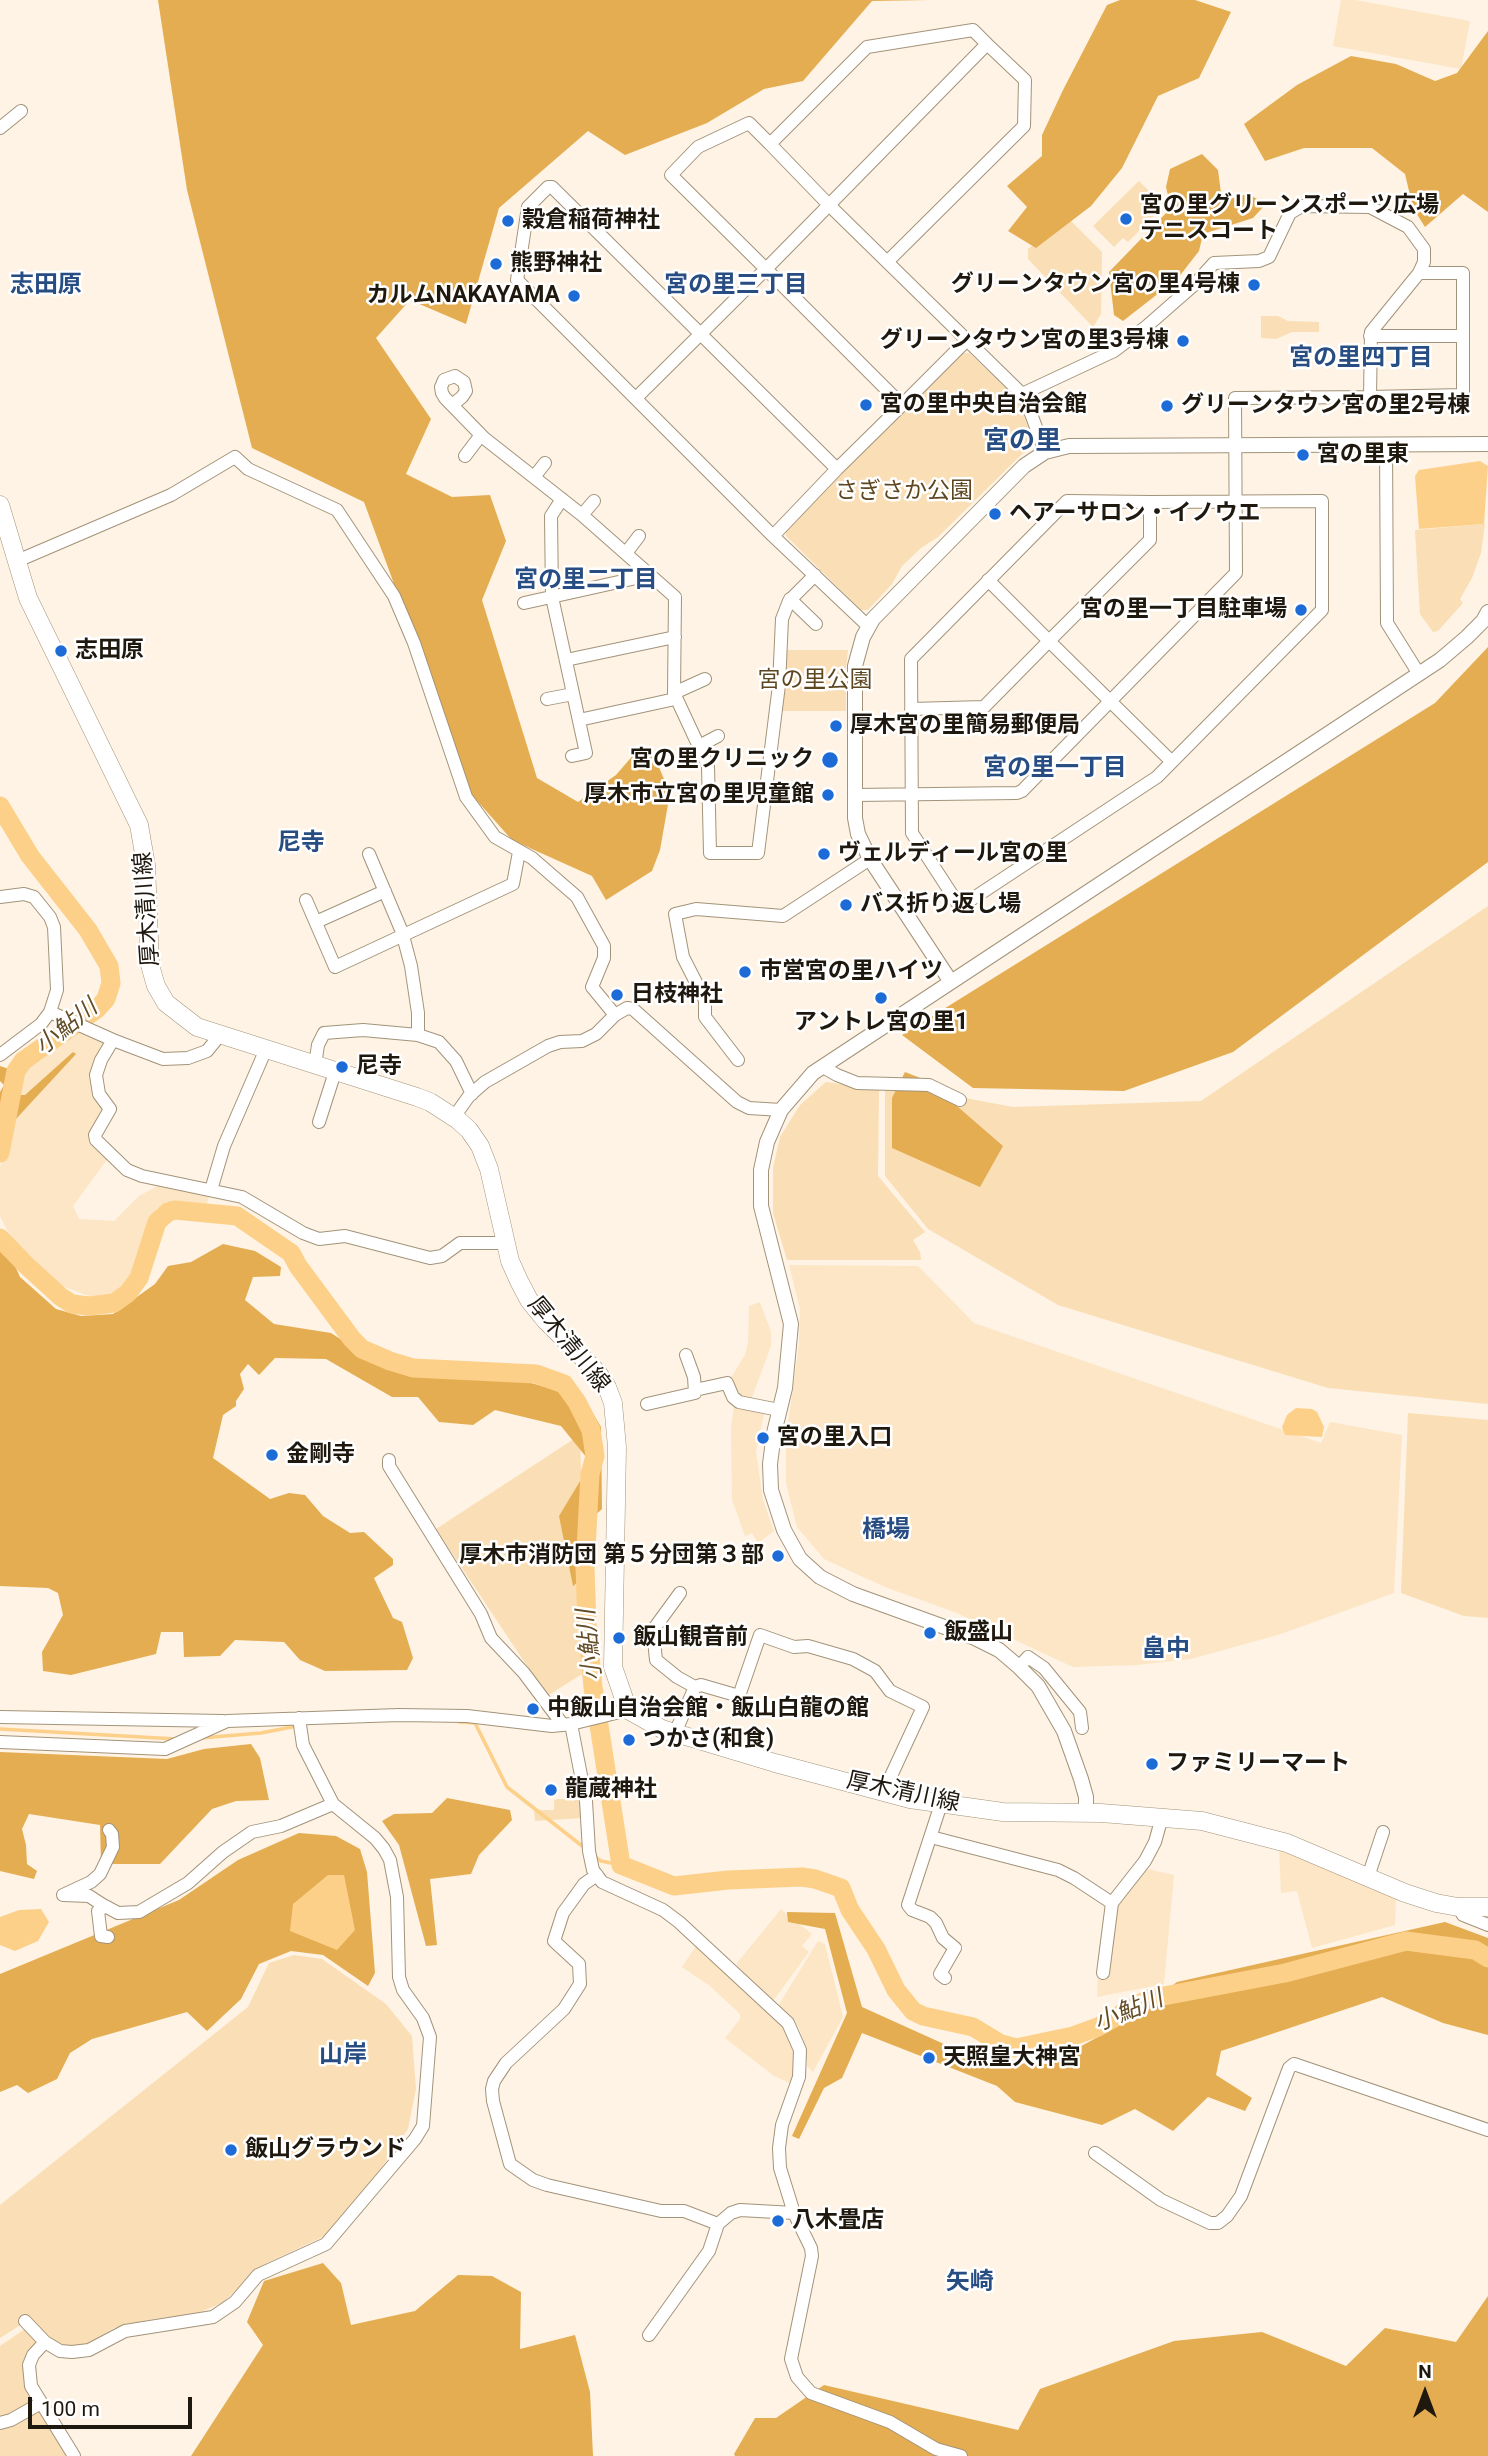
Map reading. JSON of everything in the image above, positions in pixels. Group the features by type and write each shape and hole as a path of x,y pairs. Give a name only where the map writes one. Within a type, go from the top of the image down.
{"main road":[{"name":"厚木清川線","path":"0,505 28,598 139,825 146,865 150,965 156,986 166,1003 197,1027 417,1097 454,1117 469,1130 480,1146 489,1170 509,1261 529,1300 598,1373 607,1387 613,1403 617,1447 613,1667 622,1711 663,1729 775,1763 941,1804 1003,1812 1086,1813 1202,1821 1287,1843 1405,1893 1436,1903 1458,1907 1488,1907"}],"street":[{"path":"770,144 867,47 973,30 1025,80 1024,126 887,262"},
{"path":"636,398 987,44"},
{"path":"0,128 21,111"},
{"path":"902,405 671,175 698,147 749,124 1027,400 1045,452"},
{"path":"837,469 552,187 548,187 528,207 517,280 867,626"},
{"path":"1021,394 1114,351 1195,284 1214,263 1259,261 1269,257 1290,212 1301,206 1370,206 1408,228 1422,244 1424,262 1419,273 1370,336 1370,397"},
{"path":"855,794 1022,791 1236,573 1235,398 1463,395 1463,274 1419,273"},
{"path":"1370,336 1463,336"},
{"path":"773,536 966,341"},
{"path":"452,405 481,435 582,515 675,597 675,696 708,766 710,853 758,853 779,685 783,613 790,600 815,575"},
{"path":"465,456 481,435"},
{"path":"1386,444 1387,623 1419,674"},
{"path":"951,982 870,859 858,834 855,794 855,666 867,626 1024,467 1045,452 1069,446 1488,444"},
{"path":"17,561 172,495 235,457 248,469 337,510 394,596 414,643 466,797 495,837 532,858 577,897 604,946 604,958 592,987 615,1015"},
{"path":"534,477 545,463"},
{"path":"562,499 551,516 552,597 586,753 572,756"},
{"path":"582,515 594,501"},
{"path":"1067,501 1150,502 1322,501 1323,608 1157,777 960,907 912,833 911,659 1067,501"},
{"path":"911,709 984,707 1150,540 1150,502"},
{"path":"626,553 639,536"},
{"path":"524,603 650,575"},
{"path":"988,580 1172,762"},
{"path":"790,600 816,624"},
{"path":"1086,1813 1086,1797 1064,1731 1038,1686 1020,1667 999,1650 975,1638 853,1594 820,1577 800,1559 784,1530 771,1490 770,1464 785,1388 791,1324 764,1225 760,1189 767,1142 781,1110 801,1086 823,1067 1419,674 1454,649 1483,621 1488,612"},
{"path":"566,660 676,637"},
{"path":"579,720 675,696 705,679"},
{"path":"547,699 573,694"},
{"path":"699,746 718,736"},
{"path":"709,797 723,797"},
{"path":"306,900 335,967 513,884 519,852"},
{"path":"369,854 402,936 411,966 418,1013 418,1035"},
{"path":"738,1060 723,1036 705,1017 705,1000 683,957 674,910 696,909 783,916 870,859"},
{"path":"316,922 385,891"},
{"path":"0,897 24,894 34,897 50,917 54,927 57,990 54,1014 0,1055"},
{"path":"454,1117 485,1082 548,1046 560,1042 582,1041 596,1034 615,1015 627,1008 633,1009 737,1102 749,1108 781,1110"},
{"path":"54,1014 111,1040 163,1059 180,1060 207,1051 220,1035"},
{"path":"315,1065 318,1045 324,1033 363,1030 418,1035 439,1042 456,1061 472,1094"},
{"path":"111,1040 96,1075 99,1094 110,1109 95,1135 96,1140 127,1170 142,1176 242,1197 319,1239 345,1236 430,1258 442,1256 460,1243 505,1243"},
{"path":"211,1190 224,1146 266,1049"},
{"path":"823,1067 837,1076 857,1083 929,1085 960,1100"},
{"path":"319,1122 335,1072"},
{"path":"686,1355 694,1377 695,1390"},
{"path":"647,1404 727,1383 733,1397 739,1402 779,1410"},
{"path":"389,1460 389,1466 481,1614 491,1638 571,1723 586,1801 593,1870 610,1886 663,1910 679,1922 788,2023 797,2039 801,2068 782,2125 779,2148 780,2168 794,2213 811,2248 812,2256 791,2359 797,2377 811,2393 890,2422 936,2449 961,2456"},
{"path":"680,1593 653,1630 656,1660 695,1687 701,1685 739,1696 760,1635 794,1647 808,1646 864,1665 875,1671 890,1691 923,1707 884,1791"},
{"path":"1020,1667 1028,1657 1044,1668 1080,1712 1082,1728"},
{"path":"675,1733 695,1687"},
{"path":"0,1717 227,1721 399,1715 467,1716 552,1726 622,1711"},
{"path":"25,2321 45,2342 65,2353 89,2350 125,2331 204,2320 225,2310 258,2276 326,2244 421,2129 430,2037 423,2018 403,1990 399,1977 397,1897 390,1860 375,1839 333,1804 303,1745 299,1718"},
{"path":"0,1742 165,1749 227,1721"},
{"path":"109,1830 113,1847 100,1874 91,1882 62,1895 89,1896 118,1913 139,1912 188,1883 223,1852 252,1832 281,1826 333,1804"},
{"path":"941,1804 908,1905 912,1910 930,1917 943,1938 955,1948 941,1974"},
{"path":"1103,1973 1112,1903 1145,1861 1155,1842 1162,1817"},
{"path":"1368,1877 1383,1832"},
{"path":"931,1837 1058,1870 1112,1903"},
{"path":"597,1875 584,1884 563,1913 554,1941 579,1964 580,1984 564,2009 506,2063 494,2081 493,2101 510,2164 533,2180 547,2185 661,2211 684,2211 718,2224"},
{"path":"106,1907 99,1911 101,1936 108,1937"},
{"path":"1458,1907 1463,1916 1488,1925"},
{"path":"1095,2153 1161,2200 1210,2223 1218,2223 1227,2216 1241,2196 1289,2068 1294,2064 1488,2130"},
{"path":"649,2335 709,2251 718,2224 730,2213 740,2210 794,2213"},
{"path":"45,2342 33,2355 28,2371 31,2386 74,2456"},
{"path":"0,2423 12,2420 41,2403"}],"shaded area":[{"path":"158,0 929,0 872,1 803,81 764,89 707,123 625,155 588,131 499,208 466,324 410,300 376,338 431,419 406,474 452,497 490,495 506,541 482,600 537,778 578,802 616,775 635,753 652,751 670,793 660,850 652,871 606,900 592,876 512,840 471,794 364,502 252,448 187,190"},
{"path":"1120,0 1195,0 1231,12 1199,78 1158,96 1122,168 1091,206 1036,248 1008,231 1027,207 1007,186 1042,156 1042,135 1063,90 1107,5"},
{"path":"1341,0 1355,0 1470,21 1461,69 1333,46"},
{"path":"1488,31 1488,212 1463,194 1425,227 1413,208 1405,174 1372,148 1304,148 1265,161 1244,124 1297,85 1351,56 1396,64 1435,81 1457,73"},
{"path":"1202,154 1218,170 1222,201 1248,194 1266,204 1253,218 1203,234 1199,251 1178,278 1123,321 1114,315 1109,272 1171,208 1166,187 1170,169"},
{"path":"1480,461 1488,466 1484,524 1419,529 1415,476 1419,470"},
{"path":"1488,647 1488,862 1233,1052 1124,1091 973,1088 902,1035 1435,703"},
{"path":"81,1030 105,1041 107,1045 99,1057 106,1113 89,1138 109,1157 73,1206 79,1219 114,1221 139,1196 161,1184 210,1194 206,1206 168,1202 156,1209 137,1265 125,1288 111,1297 89,1296 51,1282 21,1250 0,1216 0,1167 19,1098 21,1071 43,1049 71,1031"},
{"path":"73,1052 76,1054 3,1133 0,1149 0,1092 4,1085 0,1081 0,1066 9,1069 13,1089 25,1095"},
{"path":"905,1072 928,1081 1003,1146 980,1187 892,1148 892,1098"},
{"path":"0,1232 20,1277 56,1309 81,1316 113,1314 155,1284 168,1266 191,1262 223,1244 255,1251 281,1267 280,1276 253,1277 245,1300 274,1324 331,1333 381,1365 489,1371 584,1398 601,1427 602,1509 581,1528 582,1579 573,1586 559,1516 591,1463 561,1426 495,1410 473,1425 439,1422 418,1397 392,1397 326,1359 275,1358 259,1375 248,1364 240,1374 244,1389 236,1401 236,1406 223,1415 213,1458 270,1499 289,1493 305,1495 323,1516 350,1533 364,1532 393,1559 393,1565 374,1578 393,1618 402,1622 413,1658 407,1670 325,1671 300,1660 284,1642 235,1640 220,1656 184,1657 183,1632 161,1632 156,1654 71,1675 43,1671 42,1652 63,1615 58,1593 48,1588 0,1586"},
{"path":"789,1265 918,1266 974,1323 1321,1443 1330,1422 1402,1435 1394,1593 1281,1634 1191,1659 1136,1665 1073,1667 957,1613 885,1587 824,1559 797,1527 786,1483 786,1438 799,1345 800,1309"},
{"path":"760,1302 771,1332 771,1346 751,1400 737,1398 729,1381 745,1355 749,1306"},
{"path":"734,1404 765,1409 756,1452 763,1500 774,1531 758,1543 752,1533 745,1536 732,1500 731,1429"},
{"path":"1296,1408 1317,1412 1324,1427 1322,1437 1285,1435 1282,1427 1287,1415"},
{"path":"251,1744 260,1758 269,1800 236,1801 212,1809 160,1864 101,1864 100,1825 29,1814 22,1829 27,1864 37,1871 34,1879 0,1871 0,1752 167,1759 204,1749"},
{"path":"447,1798 510,1810 512,1820 479,1855 471,1874 430,1879 437,1945 426,1946 399,1845 382,1821 394,1814 432,1813"},
{"path":"299,1833 336,1836 360,1849 367,1872 375,1973 368,1986 323,1955 291,1951 259,1964 241,1999 207,2031 187,2012 92,2039 70,2053 57,2079 28,2093 17,2085 0,2092 0,1974 179,1900 238,1860"},
{"path":"1279,1848 1396,1896 1395,1925 1312,1948 1297,1891 1281,1893"},
{"path":"1143,1868 1174,1875 1164,1984 1097,1997 1098,1973 1114,1909"},
{"path":"328,1875 344,1875 355,1930 337,1950 290,1931 293,1904"},
{"path":"41,1909 49,1922 38,1941 15,1951 0,1945 0,1917 19,1910"},
{"path":"781,1909 812,1934 802,1946 809,1952 773,2001 737,1963"},
{"path":"787,1912 835,1913 862,2007 986,2063 1048,2064 1109,2031 1177,1982 1445,1922 1488,1938 1488,2035 1443,2023 1382,1997 1221,2051 1216,2075 1252,2098 1245,2111 1208,2097 1173,2131 1135,2109 1102,2125 1015,2102 997,2086 862,2033 842,2078 824,2088 799,2139 792,2136 847,2013 825,1929 788,1922"},
{"path":"818,1941 825,1944 843,2017 813,2072 807,2066 800,2030 792,2017 778,2006"},
{"path":"698,1943 781,2021 795,2045 794,2085 774,2076 725,2038 740,2019 740,2014 710,1986 682,1967"},
{"path":"323,2263 341,2283 351,2325 415,2311 458,2275 492,2276 521,2292 520,2349 575,2335 590,2392 593,2456 191,2456 263,2345 247,2322 264,2281"},
{"path":"1488,2296 1488,2456 734,2454 755,2418 776,2418 824,2385 1018,2430 1040,2389 1174,2341 1262,2332 1346,2366 1385,2328 1456,2342"}],"green space":[{"name":"宮の里グリーンスポーツ広場 テニスコート","path":"1139,181 1161,203 1155,209 1158,212 1128,242 1123,238 1114,247 1093,226"},
{"path":"1070,220 1102,252 1101,314 1093,327 1028,259 1028,249 1063,221"},
{"path":"1261,316 1278,316 1288,321 1319,322 1319,332 1292,332 1276,339 1261,338"},
{"name":"さぎさか公園","path":"962,353 969,353 1018,399 1033,441 1031,449 1021,455 938,537 902,566 892,584 868,610 861,610 786,536 786,529"},
{"path":"1485,524 1481,553 1472,578 1460,599 1463,603 1438,631 1433,632 1420,614 1415,530"},
{"name":"宮の里公園","path":"786,650 848,650 846,711 782,711 786,684"},
{"path":"1488,906 1488,1404 1328,1388 1058,1305 928,1229 885,1176 885,1083 1013,1107 1201,1101"},
{"path":"826,1082 879,1090 878,1176 925,1232 913,1240 921,1260 787,1260 773,1213 773,1168 780,1137 800,1105"},
{"path":"1408,1413 1488,1420 1488,1618 1464,1616 1401,1593"},
{"path":"580,1435 587,1671 547,1696 436,1529"},
{"path":"581,1799 583,1818 535,1821 534,1810 554,1810 554,1801"},
{"name":"飯山グラウンド","path":"294,1955 322,1959 386,2004 412,2036 416,2089 408,2129 379,2171 331,2233 267,2263 222,2303 196,2314 153,2319 114,2328 89,2344 73,2347 59,2344 26,2318 22,2324 0,2338 0,2205 248,2007 269,1963"},
{"path":"25,2329 39,2343 26,2363 68,2456 0,2456 0,2346"}],"waterway":[{"name":"小鮎川","path":"0,806 30,856 88,930 109,966 111,983 106,999 97,1009 23,1061 16,1071 0,1153"},
{"name":"小鮎川","path":"0,1238 61,1297 72,1304 89,1306 114,1303 128,1293 139,1278 157,1222 168,1212 175,1210 237,1216 291,1253 298,1266 362,1349 413,1368 536,1374 564,1384 591,1430 595,1456 590,1474 585,1568 587,1625 593,1687 621,1865 674,1886 728,1880 802,1877 841,1888 850,1910 876,1949 896,1990 913,2011 923,2016 973,2027 1001,2044 1016,2048 1073,2036 1098,2027 1148,1999 1285,1973 1406,1941 1475,1950 1488,1958"},
{"path":"459,1722 475,1723 507,1787 586,1849"},
{"path":"201,1738 261,1733 297,1726"},
{"path":"0,1729 176,1739"},
{"path":"594,1856 601,1861 621,1865"}],"place":[{"name":"宮の里グリーンスポーツ広場 テニスコート","path":"1126,219"},
{"name":"穀倉稲荷神社","path":"508,221"},
{"name":"熊野神社","path":"496,264"},
{"name":"グリーンタウン宮の里4号棟","path":"1254,285"},
{"name":"カルムNAKAYAMA","path":"574,296"},
{"name":"グリーンタウン宮の里3号棟","path":"1183,341"},
{"name":"宮の里中央自治会館","path":"866,405"},
{"name":"グリーンタウン宮の里2号棟","path":"1167,406"},
{"name":"宮の里東","path":"1303,455"},
{"name":"ヘアーサロン・イノウエ","path":"995,514"},
{"name":"宮の里一丁目駐車場","path":"1301,610"},
{"name":"志田原","path":"61,651"},
{"name":"厚木宮の里簡易郵便局","path":"836,726"},
{"name":"宮の里クリニック","path":"830,760"},
{"name":"厚木市立宮の里児童館","path":"828,795"},
{"name":"ヴェルディール宮の里","path":"824,854"},
{"name":"バス折り返し場","path":"846,905"},
{"name":"市営宮の里ハイツ","path":"745,972"},
{"name":"日枝神社","path":"617,995"},
{"name":"アントレ宮の里1","path":"881,998"},
{"name":"尼寺","path":"342,1067"},
{"name":"宮の里入口","path":"763,1438"},
{"name":"金剛寺","path":"272,1455"},
{"name":"厚木市消防団 第５分団第３部","path":"778,1556"},
{"name":"飯盛山","path":"930,1633"},
{"name":"飯山観音前","path":"619,1638"},
{"name":"中飯山自治会館・飯山白龍の館","path":"533,1709"},
{"name":"つかさ(和食)","path":"629,1740"},
{"name":"ファミリーマート","path":"1152,1764"},
{"name":"龍蔵神社","path":"551,1790"},
{"name":"天照皇大神宮","path":"929,2058"},
{"name":"飯山グラウンド","path":"231,2150"},
{"name":"八木畳店","path":"778,2221"}],"district":[{"name":"志田原","path":"46,286"},
{"name":"宮の里三丁目","path":"736,286"},
{"name":"宮の里四丁目","path":"1361,359"},
{"name":"宮の里","path":"1022,442"},
{"name":"宮の里二丁目","path":"586,581"},
{"name":"宮の里一丁目","path":"1055,769"},
{"name":"尼寺","path":"301,844"},
{"name":"橋場","path":"886,1531"},
{"name":"畠中","path":"1166,1650"},
{"name":"山岸","path":"343,2056"},
{"name":"矢崎","path":"970,2283"}]}
